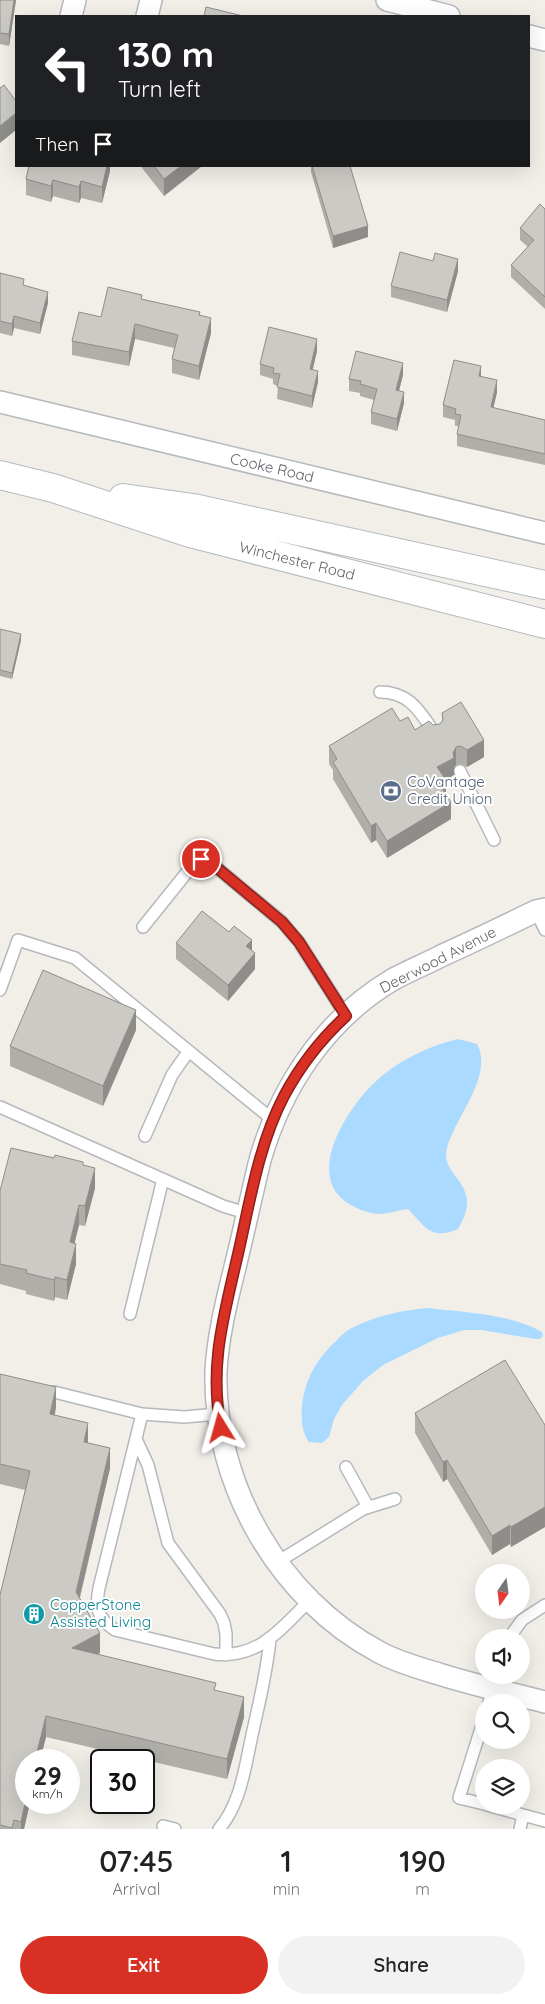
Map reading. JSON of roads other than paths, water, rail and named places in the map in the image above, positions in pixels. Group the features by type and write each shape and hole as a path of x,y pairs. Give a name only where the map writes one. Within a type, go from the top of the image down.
{"main road":[{"name":"Winchester Road","path":"0,475 53,488 190,533 545,624"},
{"name":"Winchester Road","path":"53,488 193,508 545,585"}],"street":[{"path":"72,15 75,0"},
{"path":"147,15 151,0"},
{"path":"387,0 445,15"},
{"path":"530,36 545,40"},
{"name":"Cooke Road","path":"0,402 545,532"},
{"name":"Deerwood Avenue","path":"542,906 391,981 360,1002 332,1029 304,1062 283,1097 267,1136 246,1213 220,1328 216,1372 218,1414 227,1456 242,1500 276,1563 309,1601 339,1626 379,1652 412,1666 545,1702"}],"lane":[{"path":"380,692 396,694 414,705 436,735"},
{"path":"460,771 494,840"},
{"path":"143,927 192,866 201,859 210,862 282,922 299,942 346,1016"},
{"path":"542,906 545,930"},
{"path":"0,990 18,940 75,958 273,1120"},
{"path":"144,1136 172,1075 188,1052"},
{"path":"0,1107 224,1206 246,1213"},
{"path":"130,1314 163,1179"},
{"path":"54,1392 142,1414 184,1417 218,1414"},
{"path":"142,1414 99,1588 98,1612 104,1623 115,1630 214,1654 226,1655 248,1651 270,1639 309,1601"},
{"path":"136,1439 148,1465 168,1543 220,1614 224,1623 226,1655"},
{"path":"346,1467 368,1507"},
{"path":"276,1563 362,1509 395,1499"},
{"path":"516,1629 522,1620 545,1605"},
{"path":"219,1829 228,1816 240,1787 267,1667 270,1639"},
{"path":"475,1749 460,1798 475,1802"},
{"path":"520,1814 545,1821"},
{"path":"520,1829 524,1815"},
{"path":"163,1826 175,1829"}],"water":[{"path":"458,1039 477,1044 481,1056 481,1069 477,1083 447,1148 446,1158 449,1167 465,1191 467,1201 465,1214 458,1229 441,1233 434,1232 424,1226 408,1209 378,1214 361,1210 346,1202 334,1190 329,1175 330,1158 335,1141 353,1108 374,1083 403,1061 424,1050"},
{"path":"428,1308 501,1317 529,1326 542,1332 543,1336 540,1339 536,1339 481,1330 464,1330 438,1338 383,1365 363,1381 342,1405 334,1419 329,1437 322,1443 309,1442 303,1426 303,1398 311,1374 329,1348 348,1330 368,1321 398,1312"}],"place":[{"name":"CoVantage Credit Union","path":"391,791"},
{"name":"CopperStone Assisted Living","path":"34,1614"}]}
